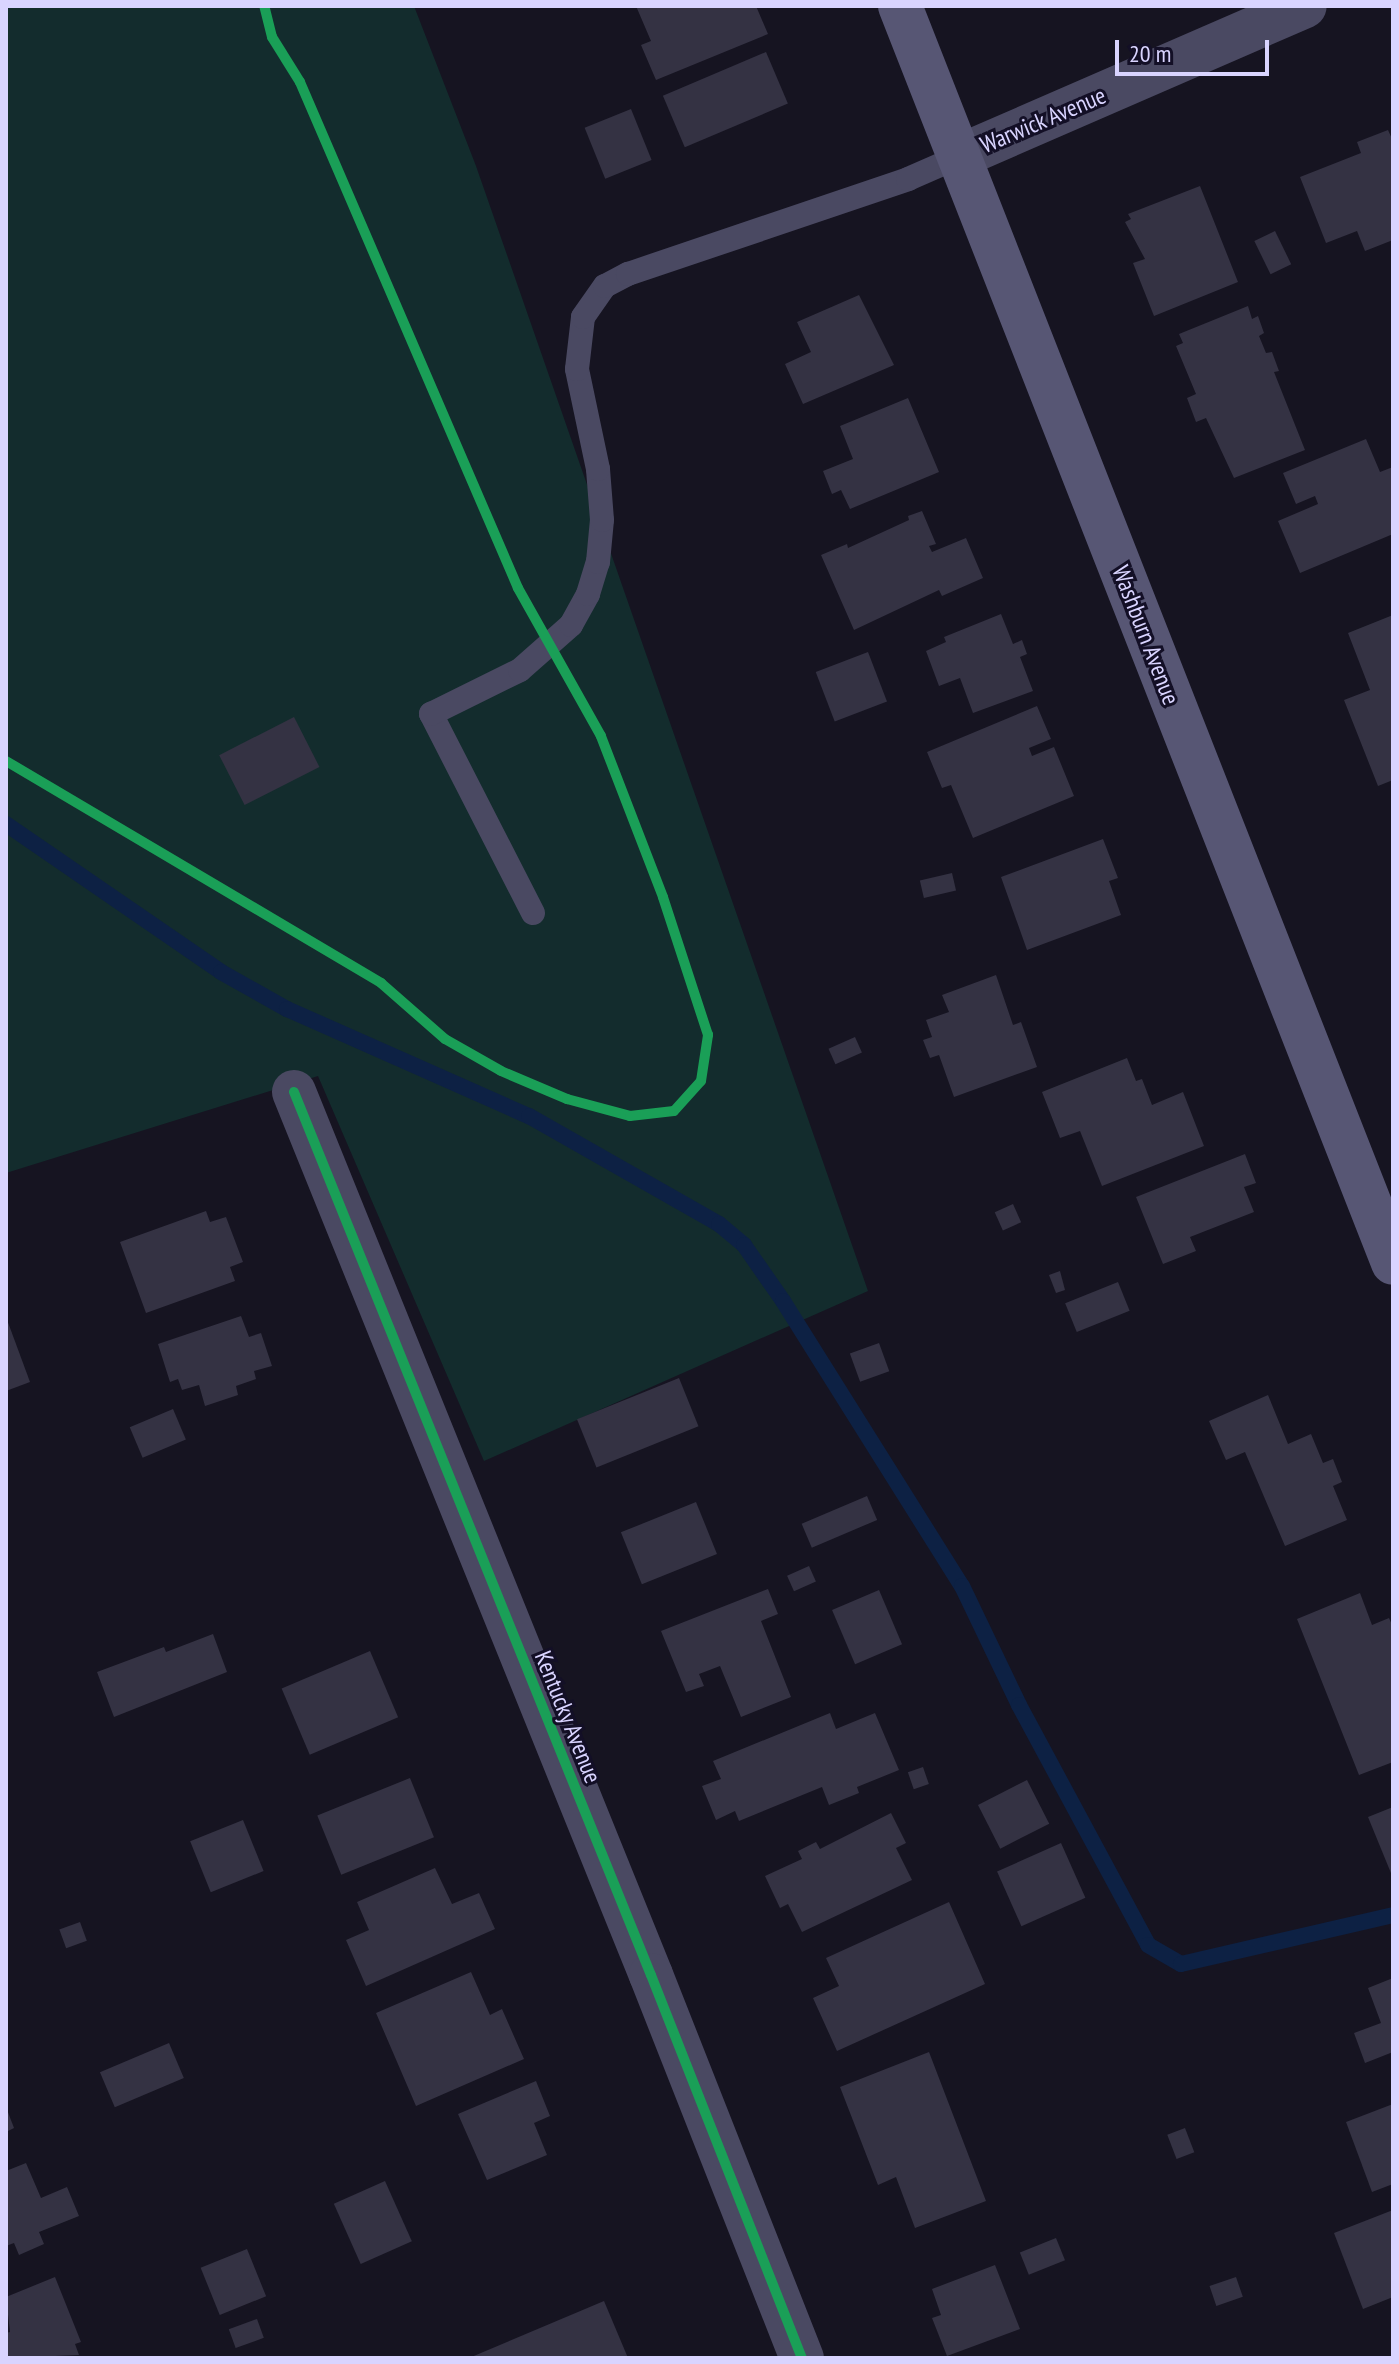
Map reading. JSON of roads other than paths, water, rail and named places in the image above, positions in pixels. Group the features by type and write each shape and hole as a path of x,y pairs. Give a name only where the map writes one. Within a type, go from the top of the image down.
{"street":[{"name":"Washburn Avenue","path":"900,6 1393,1263"},
{"name":"Warwick Avenue","path":"958,157 1305,6"},
{"name":"Kentucky Avenue","path":"294,1092 651,1975 802,2358"}],"lane":[{"path":"533,913 431,714 520,670 571,625 588,594 598,562 602,520 598,469 577,369 583,317 605,286 628,274 908,179 958,157"}],"waterway":[{"path":"6,824 221,972 287,1009 529,1116 719,1224 744,1245 783,1301 962,1586 1019,1705 1148,1945 1181,1964 1393,1915"}]}
